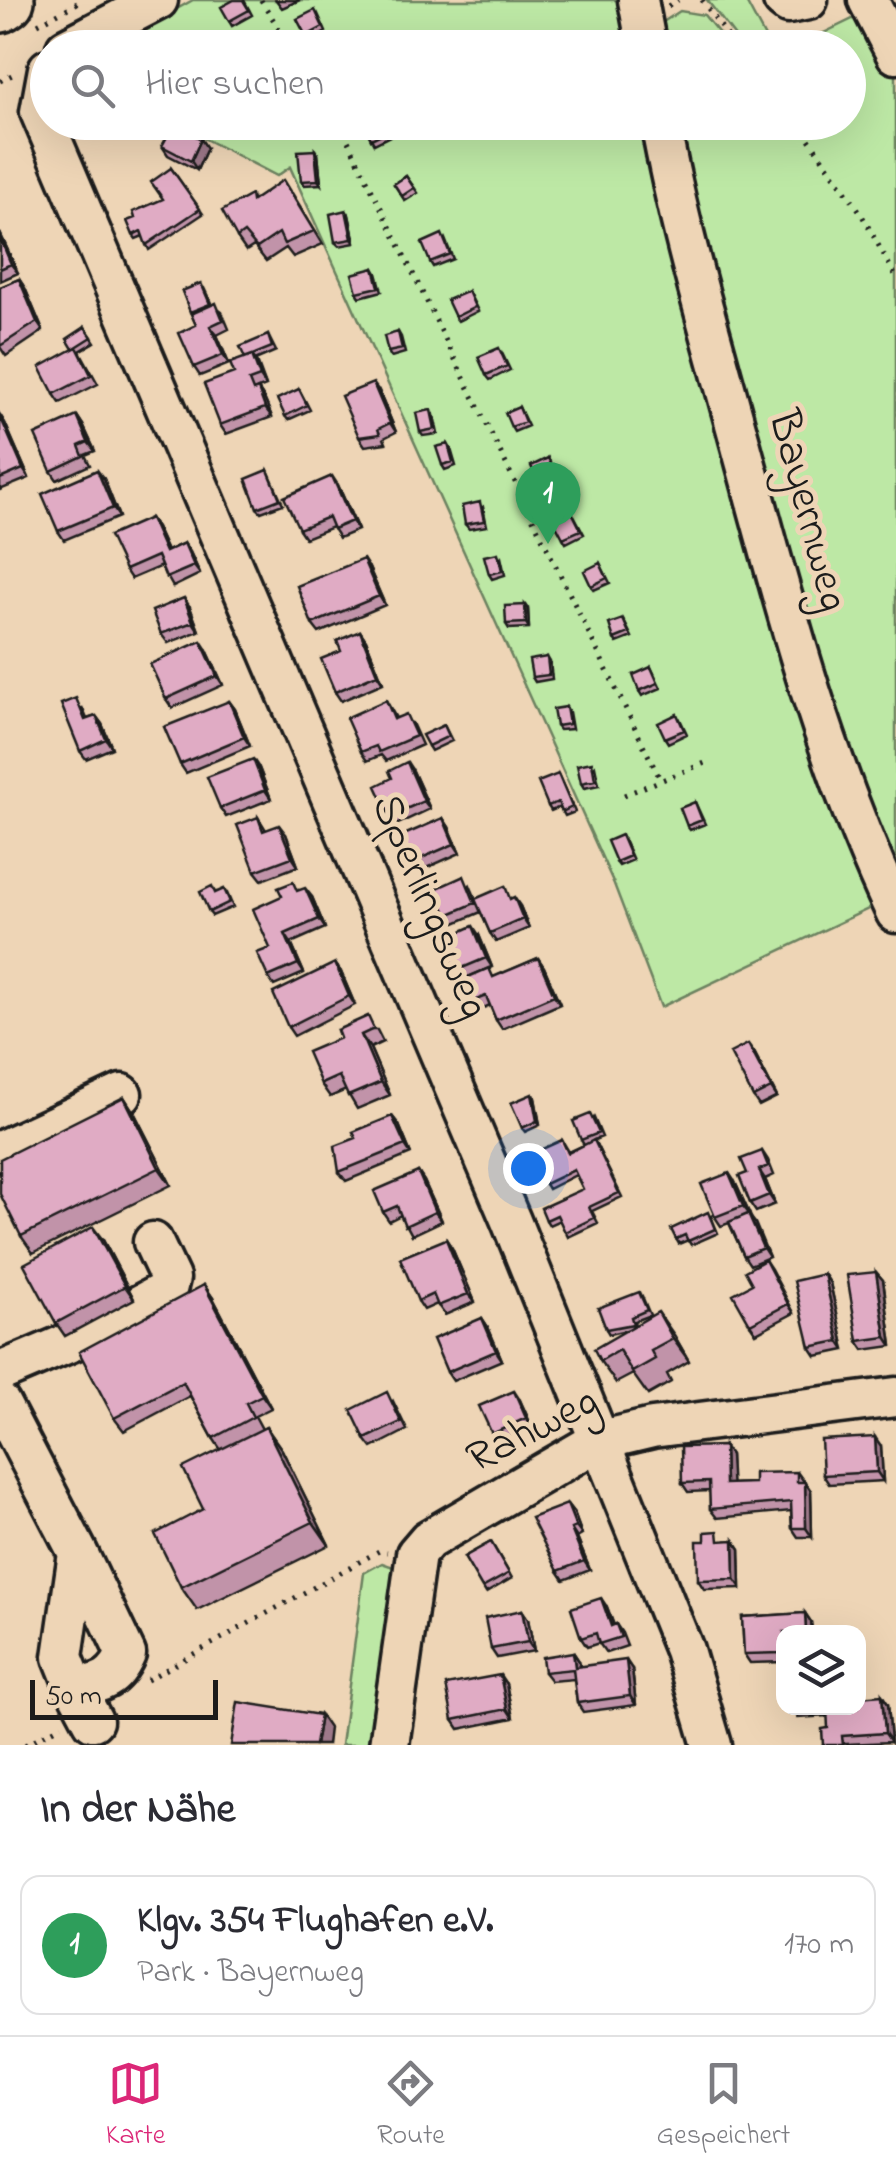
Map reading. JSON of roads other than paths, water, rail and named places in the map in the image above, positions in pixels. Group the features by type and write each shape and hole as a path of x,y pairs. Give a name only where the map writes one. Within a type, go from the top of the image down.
{"street":[{"path":"27,19 158,0"},
{"path":"638,0 644,30"},
{"path":"783,0 798,4 808,0"},
{"path":"868,0 896,54"},
{"name":"Sperlingsweg","path":"52,140 511,1221 684,1650 712,1745"},
{"name":"Bayernweg","path":"664,140 706,326 799,659 837,777 896,913"},
{"path":"0,1151 122,1094"},
{"path":"0,1372 72,1341 167,1290 170,1278 153,1242"},
{"name":"Rahweg","path":"389,1745 416,1554 428,1540 598,1441 652,1428 896,1397"},
{"path":"0,1403 78,1554 126,1654 118,1674 98,1685 86,1707 63,1657 78,1554"}],"place":[{"name":"Klgv. 354 Flughafen e.V.","path":"548,544"}]}
